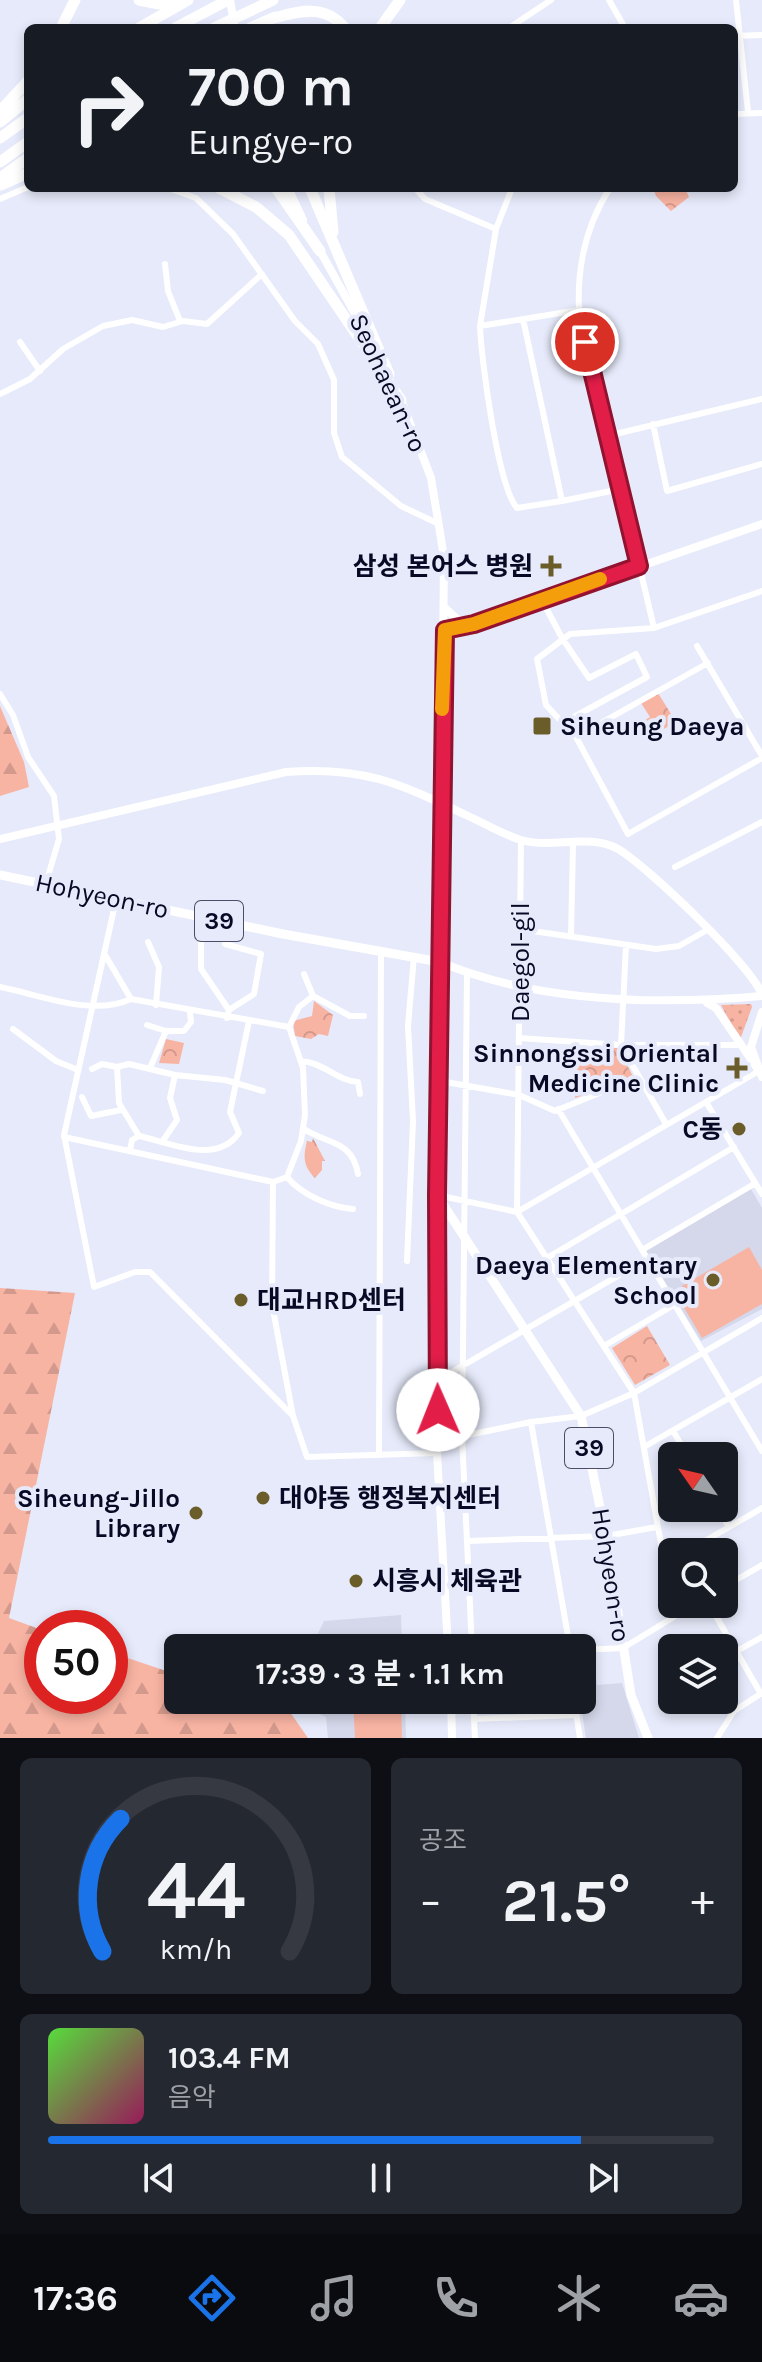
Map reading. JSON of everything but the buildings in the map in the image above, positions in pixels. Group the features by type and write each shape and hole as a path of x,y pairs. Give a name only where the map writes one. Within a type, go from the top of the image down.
{"highway":[{"path":"63,24 75,0"},
{"path":"139,0 159,4 176,0"},
{"path":"146,24 188,0"},
{"path":"210,0 214,24"},
{"path":"182,24 229,0"},
{"path":"252,0 256,24"},
{"path":"259,24 311,0"},
{"path":"383,24 400,0"},
{"path":"223,24 270,1"},
{"path":"270,19 309,9 332,15 341,24"},
{"path":"0,111 24,85"},
{"path":"0,122 24,102"},
{"path":"0,138 24,121"},
{"path":"0,162 24,145"},
{"path":"0,178 24,161"},
{"path":"0,186 24,175"},
{"path":"227,192 256,207 289,235 401,400"},
{"path":"279,192 320,251"},
{"path":"312,192 401,400"},
{"path":"329,192 331,225 347,278"}],"main road":[{"name":"Hohyeon-ro","path":"0,875 440,962"},
{"name":"Seohaean-ro","path":"437,1195 440,962"},
{"name":"Hohyeon-ro","path":"437,1195 581,1416 606,1536 631,1695 648,1738"}],"street":[{"path":"229,0 234,24"},
{"path":"515,24 551,0"},
{"path":"609,0 623,24"},
{"path":"736,0 737,24"},
{"path":"748,112 738,36 762,35"},
{"path":"738,113 762,113"},
{"path":"0,199 24,189"},
{"path":"177,192 200,202 238,240 327,359 334,380 334,433 342,457 401,506 439,524"},
{"name":"Seohaean-ro","path":"290,192 401,400 431,478 444,557 440,962"},
{"path":"419,192 425,199 496,229"},
{"path":"510,192 496,229 480,326 483,379 512,501 520,509 621,489"},
{"path":"608,192 598,209 581,259 579,310 654,628"},
{"path":"165,264 168,291 180,321"},
{"path":"0,394 40,371 63,349 103,326 132,320 163,327 180,321 209,323 262,274"},
{"path":"480,326 579,310"},
{"path":"523,319 562,501"},
{"path":"20,342 40,371"},
{"path":"607,436 762,399"},
{"path":"653,424 667,491 762,464"},
{"path":"445,630 474,624 762,524"},
{"path":"697,646 762,757 628,834 576,737 546,705 544,680 537,659 570,634 654,628 762,591"},
{"path":"542,600 562,638 589,678 636,654 647,677 570,719"},
{"path":"444,607 457,619 474,624"},
{"path":"576,737 708,663"},
{"path":"0,694 11,711 28,757 54,796 59,839 46,883"},
{"path":"0,839 57,829 286,772 321,769 362,772 441,803 521,840 618,849 663,884 748,973 762,996 702,1001 623,1001 518,983 467,972 440,962"},
{"path":"675,867 762,822"},
{"name":"Daegol-gil","path":"517,1212 521,840"},
{"path":"571,936 573,843"},
{"path":"116,900 64,1137 94,1287 135,1272 150,1272 293,1416"},
{"path":"519,929 626,946 679,946 707,930"},
{"path":"201,937 201,969 228,1014"},
{"path":"148,942 159,967 156,1005"},
{"path":"225,944 261,954 254,994 228,1014"},
{"path":"626,946 621,1045 666,1124"},
{"path":"379,1455 381,950"},
{"path":"104,953 131,999"},
{"path":"407,1261 413,1121 408,1026 414,956"},
{"path":"467,972 467,1201 462,1436 471,1634"},
{"path":"304,974 313,996 350,1016 364,1016"},
{"path":"0,987 109,1008 131,999 190,1012 228,1014 249,1021 289,1027"},
{"path":"287,1177 304,1129 301,1061 289,1027 299,1007 313,996"},
{"path":"702,1001 716,1008 760,1074"},
{"path":"147,1025 166,1031 184,1031 191,1022 190,1012"},
{"path":"760,1074 751,1047 762,1012"},
{"path":"117,1067 121,1110 139,1136 205,1150 234,1140 239,1133 230,1112 249,1021"},
{"path":"13,1029 56,1061 78,1070"},
{"path":"150,1068 166,1031"},
{"path":"519,1038 621,1045 738,1045"},
{"path":"301,1061 312,1062 345,1080 358,1082 360,1094"},
{"path":"92,1069 102,1064 117,1067 129,1064 175,1075 236,1083 263,1091"},
{"path":"437,1195 517,1212 666,1124 760,1074"},
{"path":"162,1142 177,1120 170,1098 175,1075"},
{"path":"440,1081 519,1095 555,1111 639,1077"},
{"path":"82,1097 91,1116 121,1110"},
{"path":"706,1102 762,1193"},
{"path":"558,1109 729,1399 761,1446"},
{"path":"304,1129 318,1138 342,1144 352,1154 358,1174"},
{"path":"130,1150 132,1140 139,1136"},
{"path":"64,1137 273,1182 287,1177"},
{"path":"547,1258 734,1147"},
{"path":"287,1177 294,1185 318,1199 353,1209"},
{"path":"273,1182 272,1304 293,1416 307,1457 437,1453"},
{"path":"642,1250 754,1184"},
{"name":"Seohaean-ro","path":"437,1195 437,1453 447,1634"},
{"path":"517,1212 634,1393 661,1538"},
{"path":"438,1380 647,1259"},
{"path":"604,1346 674,1305"},
{"path":"439,1441 531,1422 581,1416 634,1393 762,1318"},
{"path":"644,1447 762,1379"},
{"path":"531,1422 567,1634"},
{"path":"673,1431 680,1442"},
{"path":"710,1538 762,1508"},
{"path":"726,1522 729,1527"},
{"path":"468,1541 606,1536 657,1527"},
{"path":"738,1579 762,1565"},
{"path":"596,1649 623,1648 671,1618"},
{"path":"738,1650 762,1637"},
{"path":"717,1738 734,1711 762,1693 738,1653"},
{"path":"451,1714 452,1738"},
{"path":"474,1714 475,1738"},
{"path":"474,1719 575,1715 580,1738"}],"shaded area":[{"name":"Daeya Elementary School","path":"751,1189 762,1208 762,1309 701,1341 646,1251"},
{"path":"401,1615 402,1634 318,1634 324,1621"},
{"path":"596,1677 597,1685 622,1683 639,1738 586,1738 582,1714 596,1714"},
{"path":"319,1714 405,1714 406,1738 328,1738 326,1717"}],"green space":[{"path":"654,192 687,192 689,197 671,211"},
{"path":"658,693 676,722 648,738 639,724 650,717 641,703"},
{"path":"0,706 24,762 29,787 0,796"},
{"path":"314,1001 333,1015 328,1036 319,1034 311,1039 295,1036 293,1021 312,1016"},
{"path":"751,1004 752,1007 740,1040 721,1005"},
{"path":"166,1039 184,1043 179,1064 159,1063"},
{"path":"579,1047 618,1048 634,1078 575,1098"},
{"path":"313,1138 325,1161 322,1161 322,1170 315,1178 306,1165 305,1157 307,1141 312,1142"},
{"path":"749,1247 762,1270 762,1304 702,1338 683,1306 691,1301 682,1286"},
{"path":"0,1288 75,1293 9,1618 24,1623 24,1714 128,1714 128,1658 164,1670 164,1714 291,1714 308,1738 0,1738"},
{"path":"647,1326 670,1365 635,1385 612,1348"},
{"path":"354,1714 401,1714 402,1738 355,1738"}],"slow traffic":[{"path":"442,709 445,630 474,624 600,579"}],"place":[{"name":"삼성 본어스 병원","path":"551,566"},
{"name":"Siheung Daeya","path":"542,726"},
{"name":"Sinnongssi Oriental Medicine Clinic","path":"737,1068"},
{"name":"C동","path":"739,1129"},
{"name":"Daeya Elementary School","path":"713,1280"},
{"name":"대교HRD센터","path":"241,1300"},
{"name":"대야동 행정복지센터","path":"263,1498"},
{"name":"Siheung-Jillo Library","path":"196,1513"},
{"name":"시흥시 체육관","path":"356,1581"}],"route":[{"path":"438,1410 437,1195 445,630 474,624 639,566 585,342"}]}
